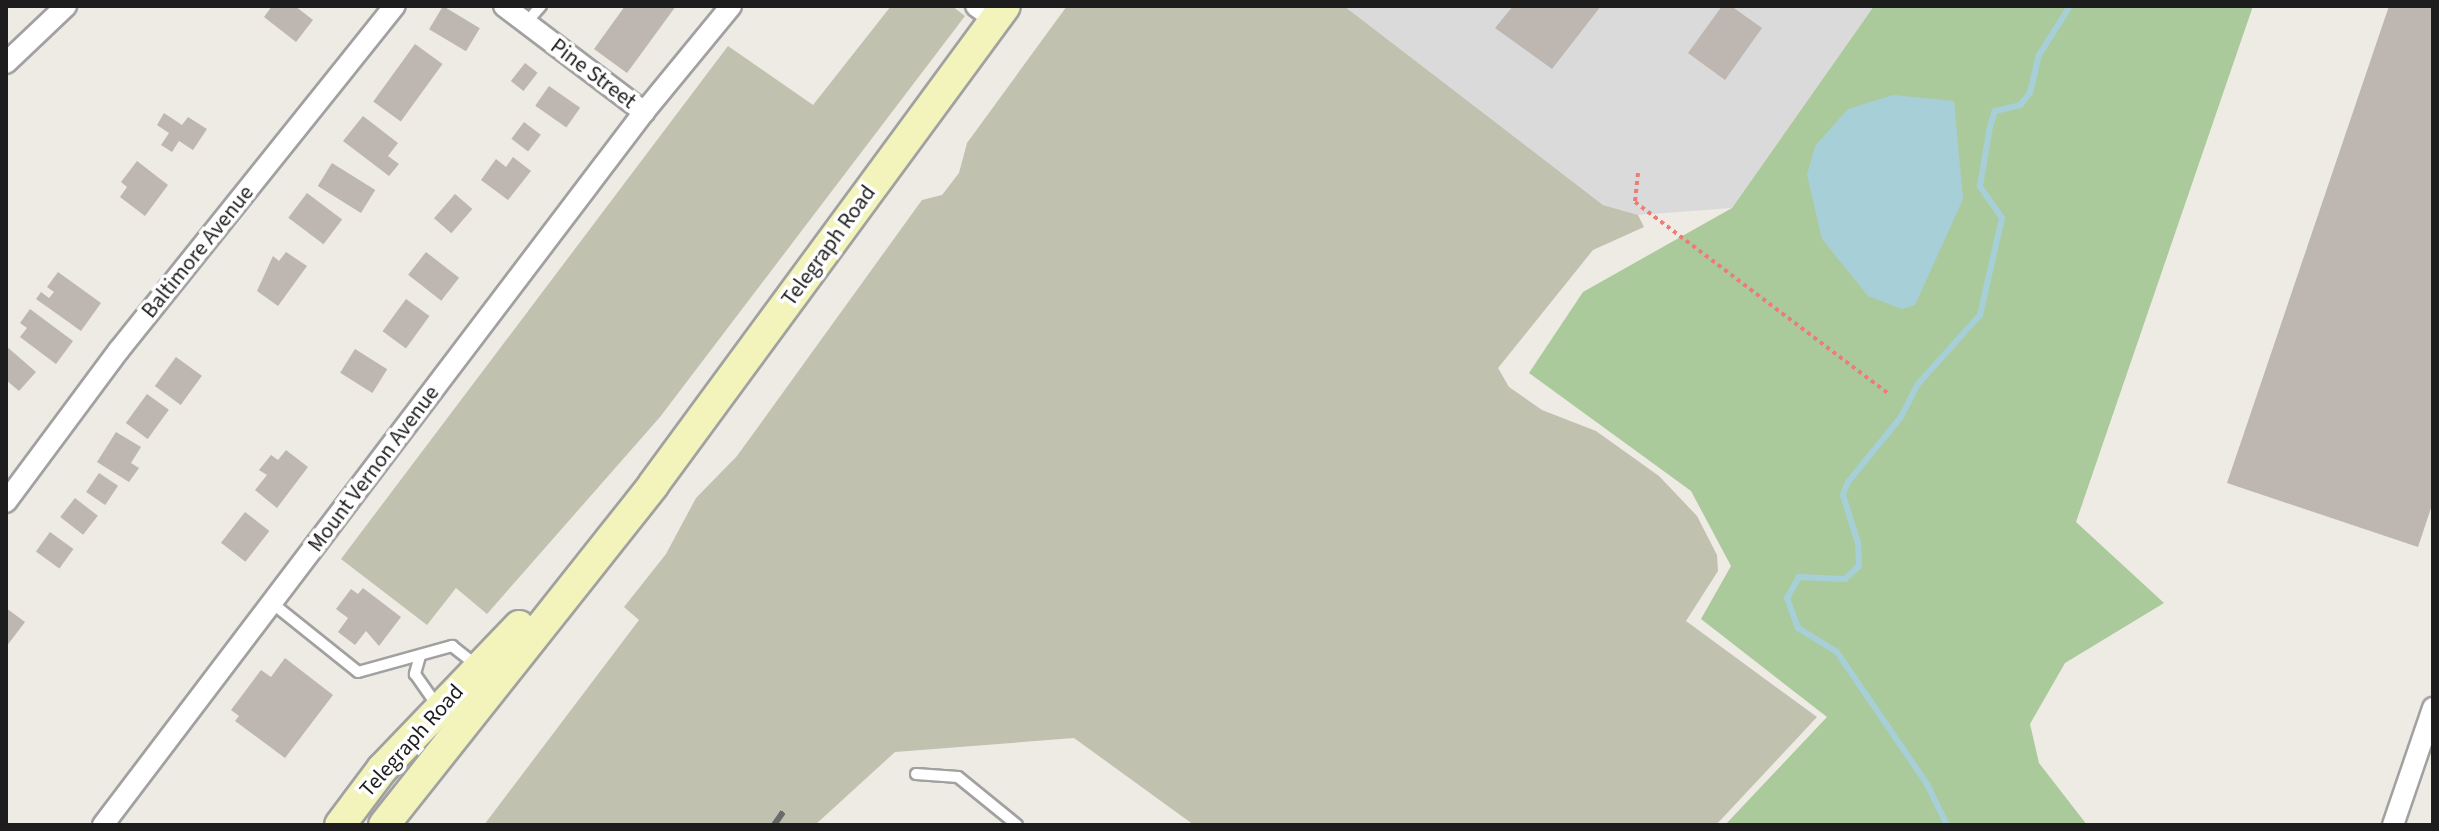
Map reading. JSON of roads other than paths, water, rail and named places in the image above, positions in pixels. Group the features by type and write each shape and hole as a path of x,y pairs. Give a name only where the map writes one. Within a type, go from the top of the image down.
{"main road":[{"name":"Telegraph Road","path":"384,825 653,485 992,11"},
{"name":"Telegraph Road","path":"340,825 382,769 653,485"}],"street":[{"path":"6,63 66,6"},
{"name":"Baltimore Avenue","path":"6,502 119,350 395,6"},
{"name":"Pine Street","path":"504,6 644,112"},
{"name":"Mount Vernon Avenue","path":"103,825 644,112 731,6"},
{"path":"2393,825 2433,708"}],"lane":[{"path":"526,23 541,6"},
{"path":"272,603 358,672 452,646 479,667"},
{"path":"420,656 415,674 440,708"},
{"path":"916,774 958,777 1017,825"}],"water":[{"path":"1893,95 1954,101 1963,199 1915,305 1902,309 1868,296 1822,239 1807,175 1815,146 1848,109"}],"waterway":[{"path":"1947,825 1927,784 1837,652 1798,628 1787,598 1799,577 1845,579 1859,566 1858,543 1843,495 1848,482 1901,417 1918,384 1980,315 2002,218 1980,186 1990,126 1995,111 2020,105 2030,93 2039,55 2070,6"}],"railway":[{"path":"774,825 786,808"}]}
